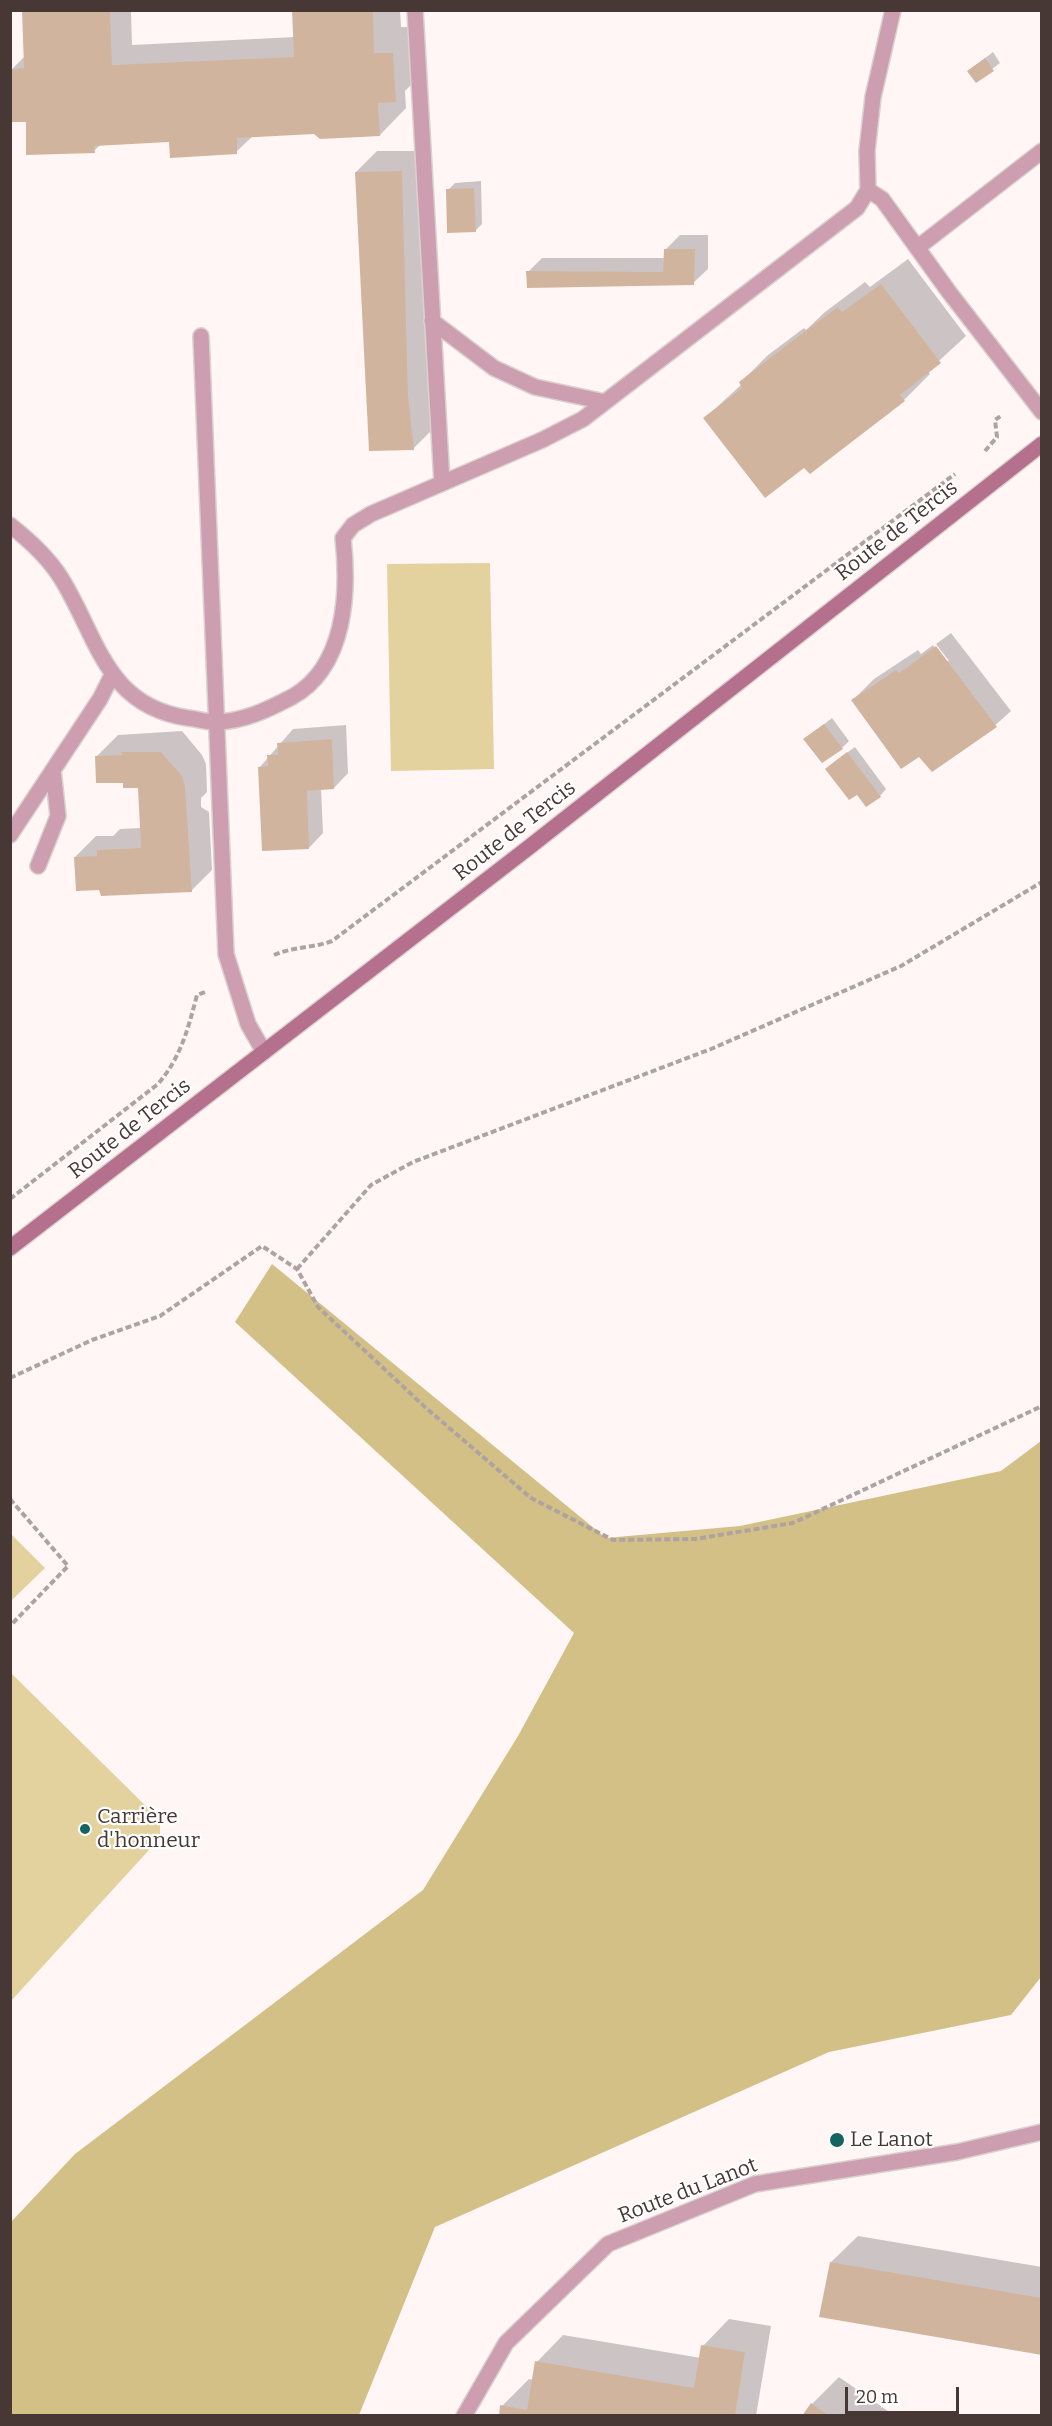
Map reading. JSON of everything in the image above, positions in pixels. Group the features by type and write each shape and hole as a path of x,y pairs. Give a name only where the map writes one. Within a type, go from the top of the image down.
{"main road":[{"name":"Route de Tercis","path":"10,1248 528,848 1041,444"}],"street":[{"path":"415,10 442,483"},
{"path":"10,525 32,542 60,577 112,675 139,701 168,715 216,722 261,714 305,690 330,659 343,613 346,566 344,538 353,525 371,514 542,440 582,419 858,208 868,190 867,151 873,97 893,10"},
{"path":"917,248 1041,151"},
{"path":"868,190 882,199 1041,412"},
{"path":"432,321 494,368 535,387 605,402"},
{"path":"201,336 226,954 248,1024 264,1052"},
{"path":"10,835 100,699 112,675"},
{"path":"38,866 58,816 53,770"},
{"name":"Route du Lanot","path":"464,2415 506,2343 608,2244 755,2184 957,2152 1041,2132"}],"path":[{"path":"984,452 997,438 995,420 1002,415"},
{"path":"274,956 284,951 332,941 956,474"},
{"path":"297,1269 371,1185 413,1162 711,1049 901,966 1041,882"},
{"path":"10,1199 158,1084 172,1068 187,1033 197,995 205,992"},
{"path":"10,1378 92,1340 160,1316 262,1246 297,1269 318,1307 426,1408 531,1498 613,1540 695,1539 793,1523 1041,1406"},
{"path":"10,1499 68,1566 10,1626"}],"shaded area":[{"path":"490,563 494,769 391,771 387,564"},
{"path":"272,1264 606,1538 740,1526 1001,1471 1041,1441 1041,1977 1011,2015 829,2052 435,2227 359,2415 11,2415 11,2222 75,2154 423,1890 518,1736 574,1633 235,1322"},
{"path":"11,1534 45,1568 11,1601"},
{"name":"Carrière d'honneur","path":"10,1672 160,1820 160,1838 11,2001"}],"building":[{"path":"22,10 110,10 112,65 294,57 292,10 373,10 374,53 393,53 396,102 378,103 380,136 320,139 314,134 237,138 237,154 170,158 169,142 94,146 95,153 26,155 26,122 11,122 10,106 10,70 24,68"},
{"path":"985,58 994,71 976,83 967,71"},
{"path":"402,171 408,395 414,450 369,451 355,172"},
{"path":"474,188 476,232 447,233 446,189"},
{"path":"664,249 695,249 694,285 527,288 526,271 663,272"},
{"path":"881,284 941,363 900,395 905,401 810,474 804,468 765,498 703,418 742,388 739,382 796,338 838,307 842,312"},
{"path":"936,646 997,727 932,772 919,757 901,769 851,700 896,670 899,673"},
{"path":"824,724 843,749 822,763 803,739"},
{"path":"332,739 334,789 307,791 309,849 262,851 258,767 268,766 267,755 278,755 277,743"},
{"path":"121,752 161,752 182,776 185,786 192,892 101,896 99,890 76,891 74,857 97,856 97,850 141,848 138,788 123,788 123,783 96,783 95,756 122,755"},
{"path":"847,752 881,797 866,807 857,795 849,800 825,769"},
{"path":"830,2262 1042,2298 1042,2355 819,2317"},
{"path":"701,2345 745,2352 735,2416 499,2416 500,2405 527,2410 535,2361 694,2388"},
{"path":"811,2403 829,2416 802,2416"}],"place":[{"name":"Carrière d'honneur","path":"85,1829"},
{"name":"Le Lanot","path":"837,2140"}]}
